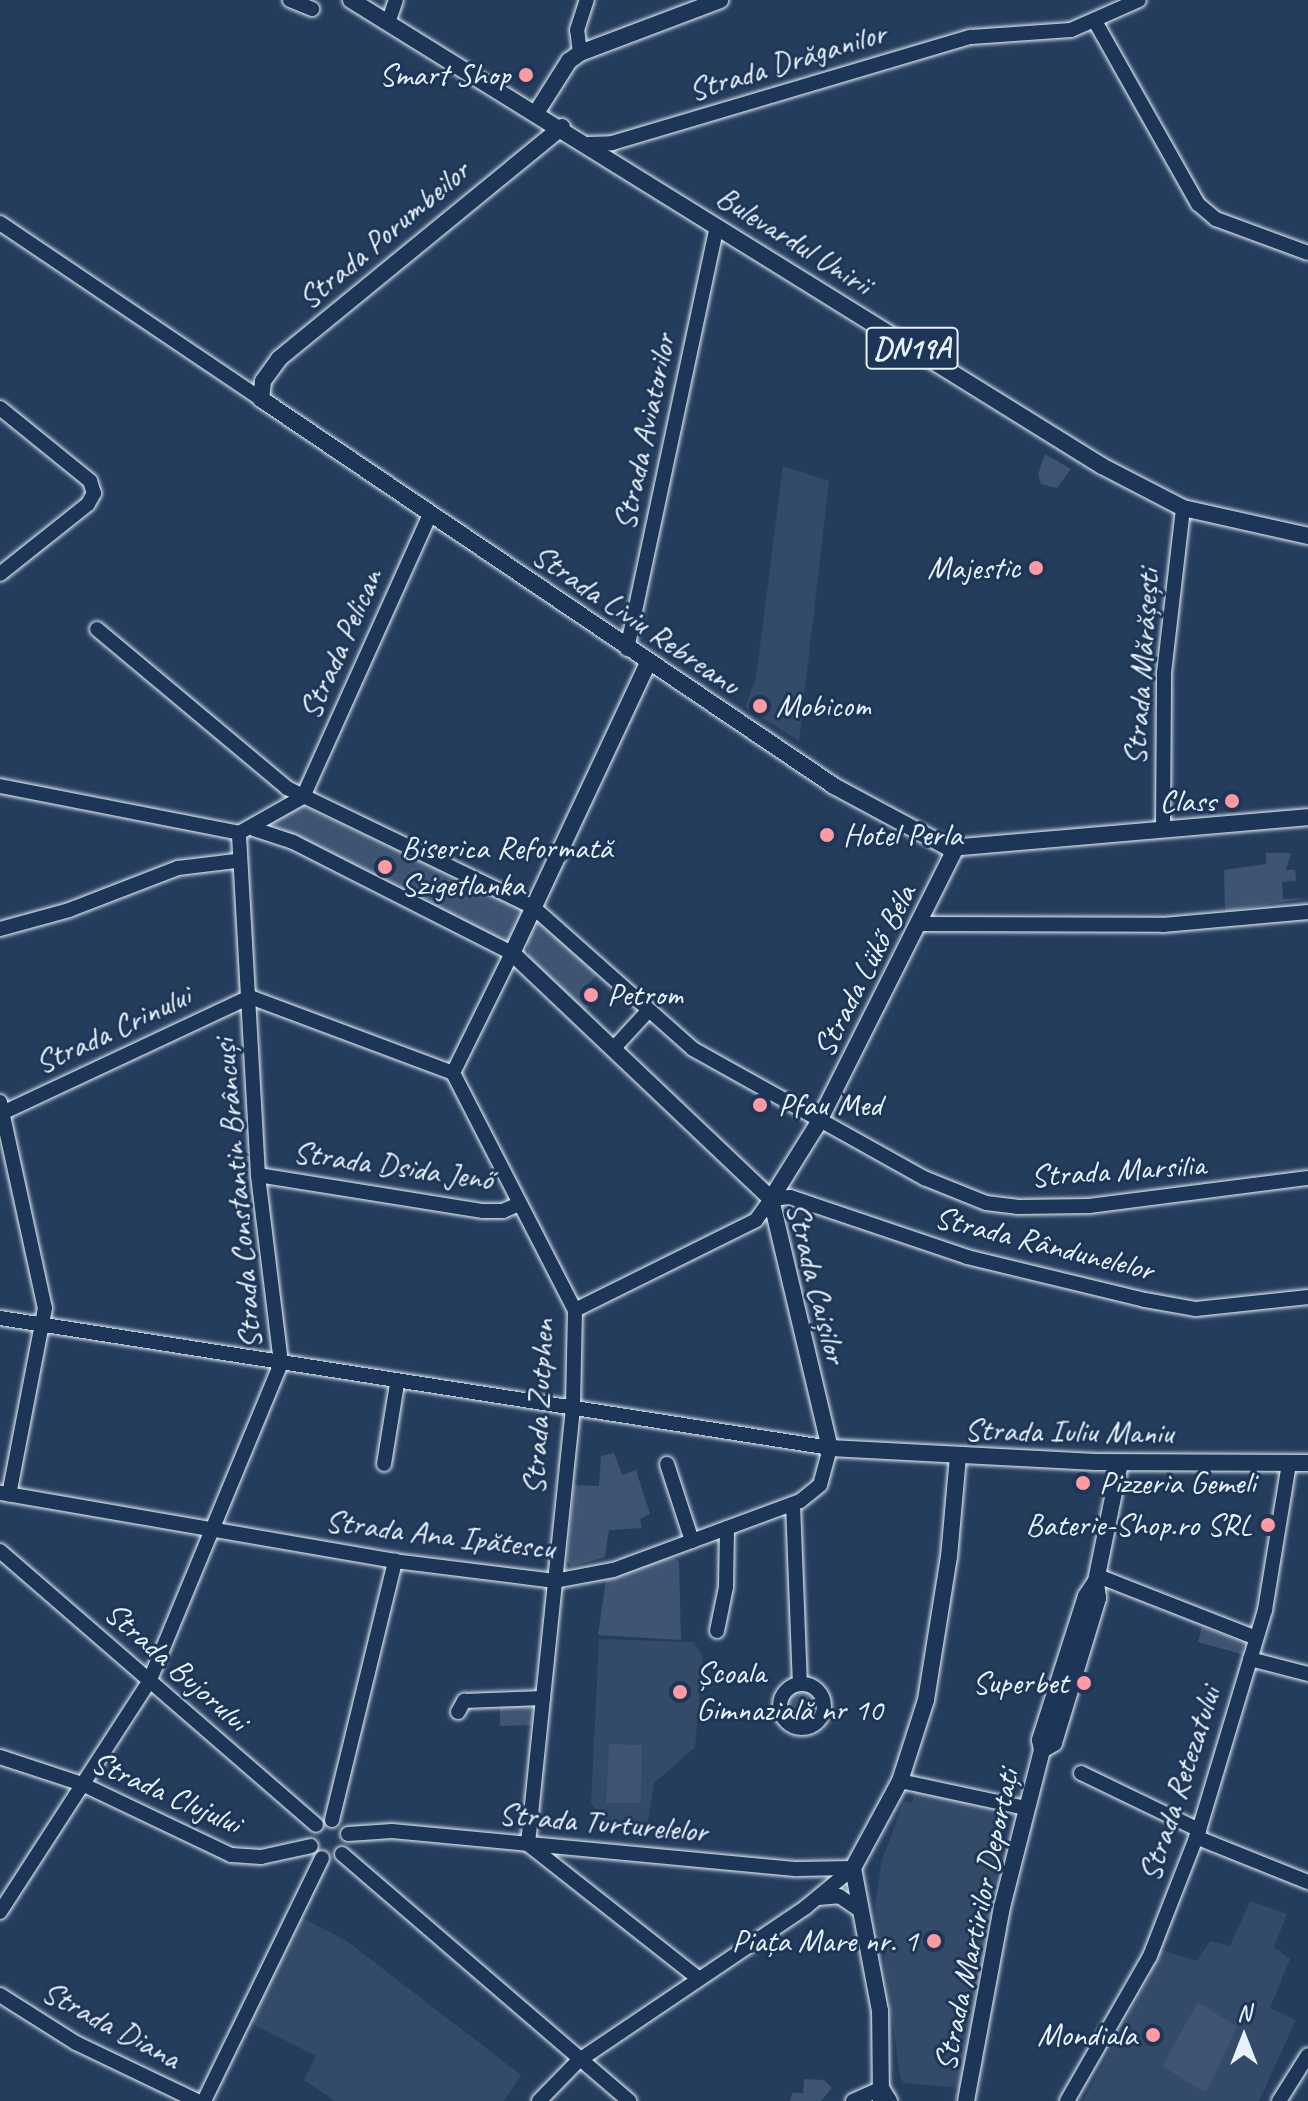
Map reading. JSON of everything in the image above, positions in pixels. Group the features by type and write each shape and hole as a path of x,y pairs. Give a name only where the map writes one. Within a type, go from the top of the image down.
{"main road":[{"name":"Bulevardul Unirii","path":"351,0 562,127 1083,454 1183,508 1308,536"},
{"path":"536,113 569,61 580,53 720,0"},
{"name":"Strada Porumbeilor","path":"261,399 263,381 279,359 562,127"},
{"name":"Strada Liviu Rebreanu","path":"261,399 834,786 955,850"},
{"path":"512,953 648,663"},
{"path":"955,850 1308,817"},
{"name":"Strada Lükő Béla","path":"771,1199 820,1119 921,924 955,850"},
{"name":"Strada Caișilor","path":"512,953 771,1199 830,1448"},
{"name":"Strada Iuliu Maniu","path":"830,1448 1120,1463 1308,1463"},
{"path":"884,2097 880,2011 858,1909 853,1868 900,1781 935,1654 958,1457"},
{"name":"Strada Martirilor Deportați","path":"966,2101 977,2059 1002,1907 1042,1750 1054,1743 1098,1598 1097,1578 1120,1463"}],"street":[{"path":"290,0 312,9"},
{"path":"388,23 396,0"},
{"path":"580,53 577,30 587,0"},
{"name":"Strada Drăganilor","path":"588,144 612,143 961,40 1096,23 1139,0"},
{"path":"1096,23 1198,204 1216,219 1308,253"},
{"name":"Strada Liviu Rebreanu","path":"0,223 261,399"},
{"name":"Strada Aviatorilor","path":"627,649 717,226"},
{"path":"0,408 90,481 92,499 0,574"},
{"name":"Strada Mărășești","path":"1163,829 1164,673 1183,508"},
{"name":"Strada Pelican","path":"303,797 430,514"},
{"name":"Strada Marsilia","path":"97,629 303,797 533,907 647,1012 693,1049 924,1178 986,1203 1089,1206 1308,1178"},
{"path":"0,786 293,842 512,953 453,1073 250,997"},
{"path":"246,831 303,797"},
{"name":"Strada Constantin Brâncuși","path":"0,1912 149,1682 281,1363 258,1175 250,997 236,861 246,831"},
{"path":"0,929 69,910 178,868 236,861"},
{"path":"921,924 1163,925 1308,912"},
{"name":"Strada Crinului","path":"1,1110 250,997"},
{"path":"613,1049 647,1012"},
{"name":"Strada Zutphen","path":"453,1073 575,1310 573,1408 528,1845"},
{"path":"1,1110 44,1325 5,1494"},
{"name":"Strada Dsida Jenő","path":"258,1175 483,1211 503,1211 519,1204"},
{"name":"Strada Rândunelelor","path":"771,1199 790,1197 967,1257 1145,1300 1211,1309 1308,1297"},
{"path":"575,1310 756,1220 771,1199"},
{"path":"0,1318 397,1384 830,1448"},
{"path":"384,1464 397,1384"},
{"name":"Strada Ana Ipătescu","path":"5,1494 395,1561 555,1581 613,1570 793,1504 820,1485 830,1448"},
{"name":"Strada Retezatului","path":"1067,2101 1150,1956 1197,1834 1256,1638 1279,1545 1289,1463"},
{"path":"667,1464 692,1541"},
{"path":"793,1504 800,1684"},
{"path":"717,1631 726,1587 727,1528"},
{"name":"Strada Bujorului","path":"0,1551 316,1825"},
{"path":"332,1820 395,1561"},
{"path":"1097,1578 1256,1638"},
{"path":"1250,1659 1308,1674"},
{"path":"458,1712 464,1701 543,1698"},
{"name":"Strada Clujului","path":"0,1757 82,1784 231,1855 261,1857 311,1846"},
{"path":"1081,1773 1197,1834 1308,1882"},
{"path":"900,1781 1026,1808"},
{"path":"322,1858 311,1846 316,1825 332,1820"},
{"path":"332,1820 348,1834 342,1854"},
{"name":"Strada Turturelelor","path":"348,1834 392,1831 817,1870 853,1868"},
{"path":"528,1845 698,1978"},
{"path":"322,1858 342,1854"},
{"path":"342,1854 578,2061 629,2101"},
{"path":"204,2101 322,1858"},
{"path":"539,2101 578,2061 818,1898 853,1868"},
{"path":"818,1898 839,1896 858,1909"},
{"name":"Strada Diana","path":"0,1995 76,2043 197,2101"},
{"path":"1279,2101 1308,2055"},
{"path":"974,2101 977,2059"},
{"path":"857,2098 884,2069"},
{"path":"857,2098 884,2097"}],"shaded area":[{"path":"1045,454 1071,469 1057,488 1041,484 1038,474"},
{"name":"Mobicom","path":"783,466 829,481 799,741 745,707 756,678"},
{"path":"299,804 524,910 509,945 274,826 273,821"},
{"path":"1266,853 1291,853 1286,870 1295,870 1296,881 1282,882 1283,899 1308,898 1225,911 1224,870 1266,864"},
{"path":"538,917 599,973 580,992 589,1007 585,1012 529,967 527,938"},
{"path":"614,1453 622,1475 636,1470 650,1514 640,1519 642,1528 609,1530 605,1557 571,1567 567,1561 574,1485 599,1486 601,1456"},
{"path":"671,1557 679,1561 681,1640 598,1635 606,1579"},
{"path":"1202,1627 1244,1642 1241,1654 1198,1642"},
{"path":"599,1639 694,1642 703,1657 695,1747 654,1783 647,1827 608,1826 591,1803"},
{"path":"802,1690 812,1694 816,1704 812,1714 802,1718 792,1714 788,1704 792,1694"},
{"path":"534,1701 532,1725 500,1726 500,1702"},
{"path":"609,1744 642,1745 641,1803 606,1803"},
{"name":"Piața Mare nr. 1","path":"915,1792 1007,1811 961,2088 903,2083 884,1960 887,1942 879,1940 875,1907 882,1860 904,1801 912,1803"},
{"path":"1250,1901 1287,1914 1274,1947 1290,1959 1270,2008 1296,2020 1259,2101 1083,2101 1149,1978 1159,1949 1197,1961 1210,1941 1230,1946"},
{"path":"303,1918 348,1942 521,2075 504,2101 335,2101 304,2080 316,2056 249,2022"},
{"path":"1198,2002 1237,2027 1206,2093 1162,2066"},
{"path":"804,2079 824,2080 832,2088 821,2101 790,2101 792,2093 803,2093"}],"place":[{"name":"Smart Shop","path":"526,75"},
{"name":"Majestic","path":"1036,568"},
{"name":"Mobicom","path":"760,706"},
{"name":"Class","path":"1232,801"},
{"name":"Hotel Perla","path":"827,835"},
{"name":"Biserica Reformată Szigetlanka","path":"385,867"},
{"name":"Petrom","path":"591,995"},
{"name":"Pfau Med","path":"760,1105"},
{"name":"Pizzeria Gemeli","path":"1083,1483"},
{"name":"Baterie-Shop.ro SRL","path":"1268,1525"},
{"name":"Superbet","path":"1084,1683"},
{"name":"Școala Gimnazială nr 10","path":"680,1692"},
{"name":"Piața Mare nr. 1","path":"934,1941"},
{"name":"Mondiala","path":"1153,2035"}]}
